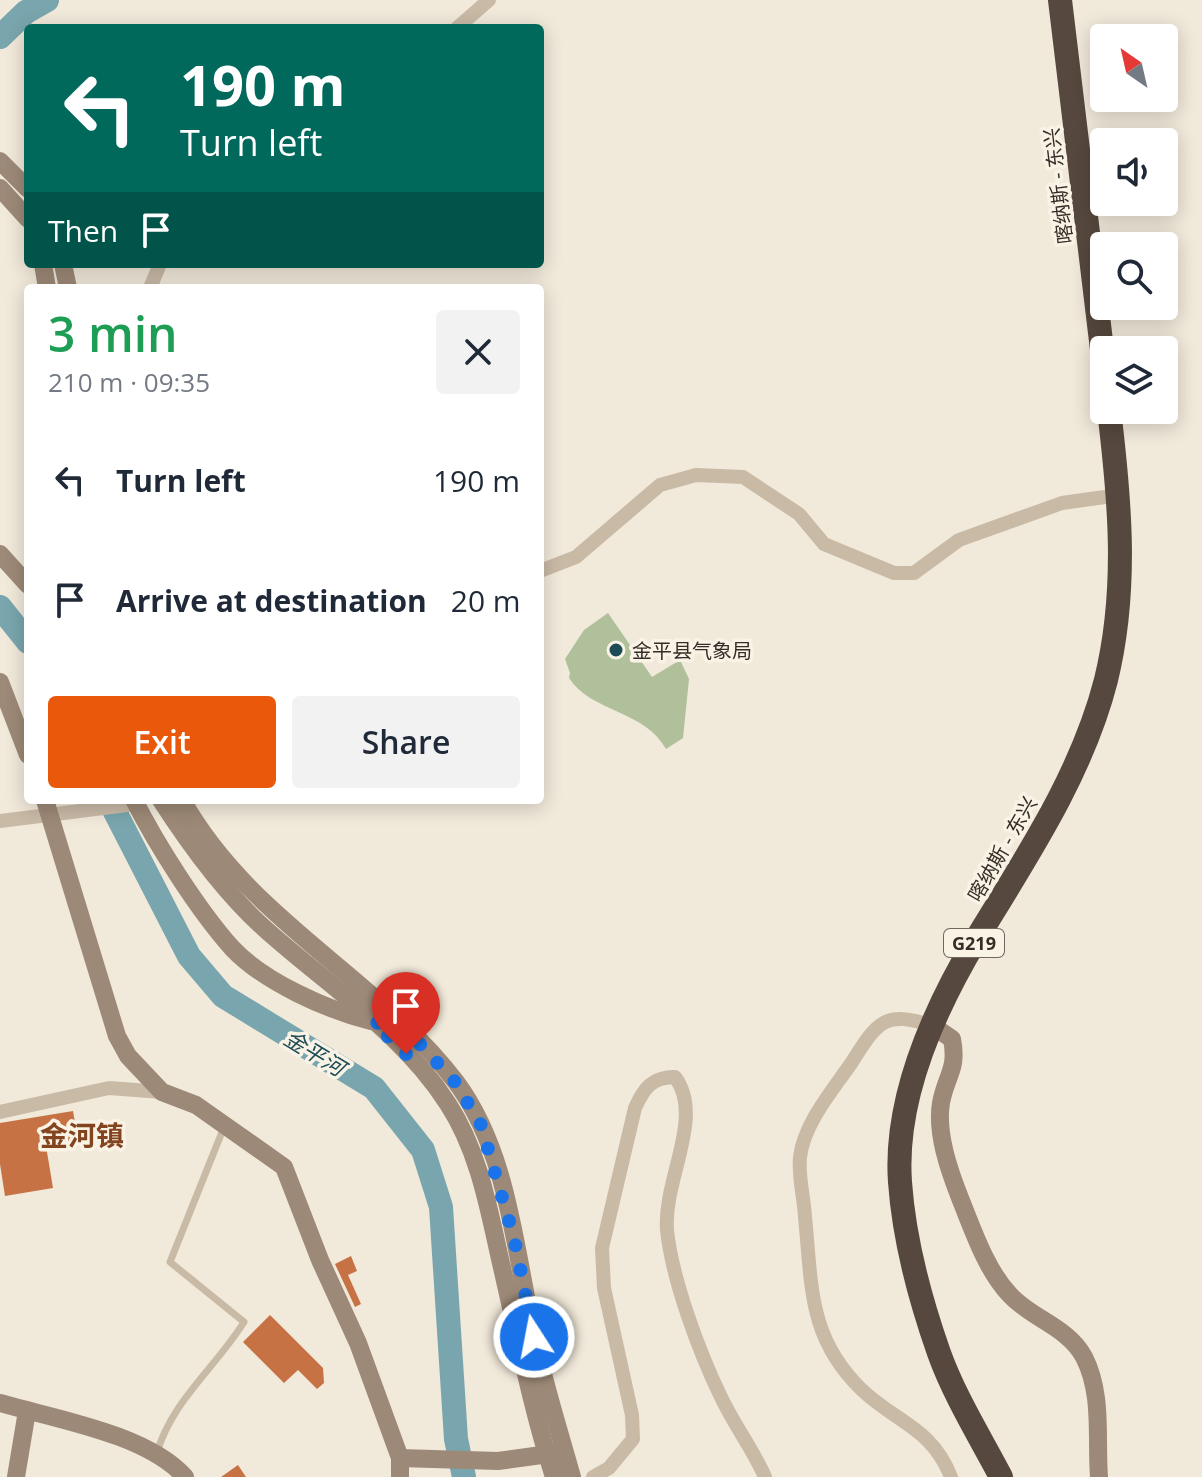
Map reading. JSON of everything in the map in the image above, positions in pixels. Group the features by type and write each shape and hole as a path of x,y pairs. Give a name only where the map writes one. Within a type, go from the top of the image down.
{"highway":[{"name":"喀纳斯 - 东兴","path":"1060,5 1100,336"},
{"name":"喀纳斯 - 东兴","path":"1001,1477 940,1355 908,1241 899,1180 904,1120 933,1026 955,976 1048,822 1080,753 1101,696 1121,599 1119,495 1111,424"}],"street":[{"path":"462,24 489,0"},
{"path":"0,161 24,185"},
{"path":"0,188 24,215"},
{"path":"544,569 576,557 660,485 696,475 743,477 799,514 824,544 894,573 914,573 959,540 1062,503 1119,495"},
{"path":"0,554 24,581"},
{"path":"0,682 24,745"},
{"path":"0,821 48,807 79,811 122,804"},
{"path":"135,804 234,949 263,971 332,1011 405,1028"},
{"path":"164,804 239,903 373,1022 423,1070 449,1104 470,1144 539,1432 554,1477"},
{"path":"185,804 209,843 259,900 405,1028 455,1082 481,1125 514,1238 534,1337 572,1477"},
{"path":"48,807 117,1036 128,1056 162,1092"},
{"path":"951,1477 942,1455 931,1441 863,1391 833,1356 814,1315 800,1158 808,1130 864,1043 889,1018 903,1016 933,1026 952,1039 956,1061 940,1105 945,1150 959,1194 986,1258 1010,1295 1060,1330 1083,1355 1097,1401 1099,1477"},
{"path":"593,1477 609,1468 633,1439 632,1415 604,1288 602,1248 635,1108 644,1087 662,1077 675,1077 685,1090 687,1107 667,1194 667,1231 694,1337 722,1400 765,1477"},
{"path":"0,1112 109,1088 162,1092 196,1105 284,1167 320,1260 358,1343 400,1458 400,1477"},
{"path":"0,1403 157,1454 173,1463 185,1477"},
{"path":"16,1477 27,1411"},
{"path":"400,1458 498,1461 565,1451"}],"lane":[{"path":"157,1454 163,1430 244,1322 170,1262 224,1125"}],"green space":[{"path":"608,613 652,677 680,660 689,679 683,738 666,749 645,726 591,698 569,678 565,659 584,630"}],"building":[{"path":"73,1111 78,1140 46,1146 53,1188 5,1196 0,1164 0,1123"},
{"path":"351,1256 357,1271 348,1275 361,1304 355,1307 335,1264"},
{"path":"270,1315 323,1368 324,1383 317,1389 298,1370 284,1383 243,1342"},
{"path":"238,1465 246,1477 221,1477"}],"waterway":[{"name":"金平河","path":"0,37 26,12 47,0"},
{"name":"金平河","path":"0,607 24,637"},
{"name":"金平河","path":"111,804 189,956 223,996 374,1088 423,1150 441,1207 456,1439 464,1477"}],"place":[{"name":"金平县气象局","path":"616,650"}],"district":[{"name":"金河镇","path":"82,1135"}],"route":[{"path":"406,1054 373,1022 405,1028 455,1082 481,1125 514,1238 534,1337"}]}
